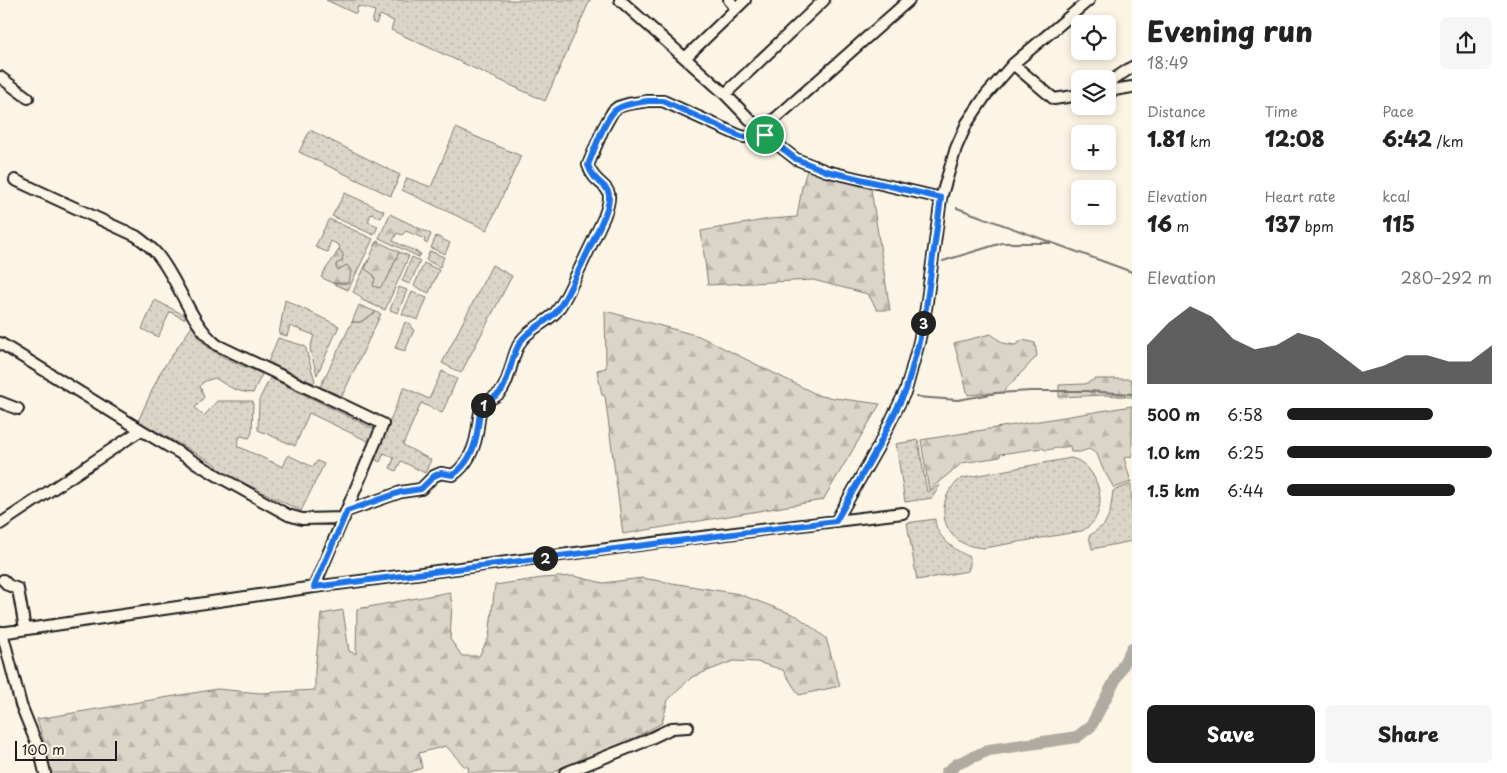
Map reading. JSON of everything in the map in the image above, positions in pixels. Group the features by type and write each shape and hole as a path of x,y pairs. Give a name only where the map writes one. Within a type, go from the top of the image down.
{"street":[{"path":"620,0 725,94 762,132 796,159 826,171 941,198"},
{"path":"729,0 736,8"},
{"path":"685,58 745,0"},
{"path":"725,94 824,0"},
{"path":"0,343 140,430 288,515 302,519 345,515 401,492 421,489 434,476 441,473 453,475 460,470 470,457 477,440 482,407 503,389 522,338 555,313 564,300 609,205 610,196 608,191 590,171 588,165 603,129 613,111 628,104 663,101 744,137 762,132 909,0"},
{"path":"836,521 878,447 906,390 926,308 941,198 956,148 967,123 986,95 1014,64 1089,0"},
{"path":"1014,64 1054,99 1071,96"},
{"path":"1116,78 1132,67"},
{"path":"0,77 28,98"},
{"path":"1116,89 1132,87"},
{"path":"15,180 136,236 144,242 156,252 168,269 207,337 217,345 383,424 314,587"},
{"path":"0,402 18,409"},
{"path":"0,524 140,430"},
{"path":"45,773 40,752 21,705 1,632 284,593 314,587 903,513"},
{"path":"3,580 8,585 18,589 25,629"},
{"path":"565,773 643,742 672,728 688,727"}],"green space":[{"path":"326,0 590,0 545,101 391,30 394,21 380,15 376,24 372,22 375,11 358,6 356,14"},
{"path":"456,128 521,156 487,230 402,190 407,178 431,187"},
{"path":"310,130 400,175 391,196 299,152"},
{"path":"807,170 871,189 890,310 877,310 868,294 813,280 708,285 701,231 770,219 797,217"},
{"path":"345,193 384,211 381,218 371,214 368,222 378,226 374,235 332,216"},
{"path":"390,214 431,234 427,244 424,242 425,239 406,231 402,235 397,233 393,241 421,254 419,257 379,238"},
{"path":"329,219 373,239 348,290 332,283 349,283 347,265 338,270 336,268 336,264 342,261 343,255 339,249 340,246 331,241 329,251 327,252 315,247"},
{"path":"436,236 450,243 445,254 431,248"},
{"path":"377,241 399,252 388,277 380,288 373,286 374,275 365,269"},
{"path":"339,249 343,255 342,261 336,264 336,268 338,270 347,265 351,270 349,283 332,283 321,277"},
{"path":"430,251 444,257 440,267 426,260"},
{"path":"399,252 409,256 385,310 362,300 360,296 353,292 368,260 366,269 374,275 375,279 388,277"},
{"path":"412,257 420,261 410,284 402,281"},
{"path":"424,263 439,270 429,293 414,286"},
{"path":"492,265 512,276 461,373 442,363"},
{"path":"399,287 407,290 398,313 390,310"},
{"path":"412,292 427,298 418,320 402,314"},
{"path":"155,300 186,316 184,319 170,312 158,337 142,329"},
{"path":"285,300 339,326 317,375 310,349 314,335 290,326 287,336 279,334"},
{"path":"359,305 376,312 360,322 352,322"},
{"path":"605,311 699,336 820,396 880,404 823,500 623,534 605,396 602,395 597,370 606,368"},
{"path":"376,312 381,314 342,396 320,387 352,322 360,322"},
{"path":"405,322 411,324 411,328 414,330 405,351 395,348"},
{"path":"193,325 197,335 212,350 262,374 253,393 242,392 215,378 205,381 200,386 204,397 195,408 204,416 217,401 253,401 252,433 249,438 240,436 237,446 283,467 288,455 313,467 317,461 324,464 301,511 216,469 217,465 138,421 161,371"},
{"path":"991,334 1003,343 1015,345 1023,340 1035,343 1037,356 1003,392 968,395 954,343"},
{"path":"278,338 305,346 315,381 313,383 268,362"},
{"path":"442,371 457,379 442,413 421,403 403,445 431,460 425,473 401,461 396,471 390,468 394,458 384,453 380,462 374,459 404,387 429,399"},
{"path":"270,378 376,430 372,443 309,413 295,446 258,430 259,400"},
{"path":"1095,379 1132,379 1132,397 1105,395 1059,397 1059,385 1085,384"},
{"path":"1132,406 1132,456 1124,458 1131,482 1114,488 1097,454 1089,449 1071,452 1070,446 1000,454 1000,457 962,463 929,490 921,440"},
{"path":"918,440 927,492 940,485 932,498 905,502 896,444"},
{"path":"1071,458 1079,461 1092,474 1099,491 1099,509 1096,517 1082,531 984,548 964,544 951,534 944,517 944,508 946,499 955,483 963,478"},
{"path":"1131,484 1132,541 1092,549 1089,536 1104,525 1110,513 1113,491"},
{"path":"935,519 938,532 947,543 970,557 970,565 968,571 917,580 907,523"},
{"path":"574,576 603,583 642,578 739,594 797,616 826,638 840,686 799,695 783,670 757,662 733,661 692,677 668,700 662,723 631,740 553,773 469,773 468,767 464,766 446,746 419,753 422,768 408,773 51,773 37,719 217,689 260,693 315,690 315,670 321,614 343,610 349,651 356,654 357,609 450,592 452,605 450,639 462,656 479,656 489,637 495,585 542,578"}],"waterway":[{"path":"957,208 1132,272"},
{"path":"943,261 1002,243 1051,243"},
{"path":"916,397 958,400 997,393 1031,391 1086,391 1132,394"},
{"path":"946,773 957,764 989,750 1077,737 1091,726 1132,648"}],"route":[{"path":"663,101 744,137 765,135 796,159 826,171 941,198 926,308 906,390 878,447 836,521 314,587 347,511 401,492 421,489 434,476 441,473 453,475 460,470 470,457 477,440 482,407 485,403 496,397 503,389 522,338 555,313 564,300 609,205 610,196 608,191 590,171 588,165 603,129 613,111 628,104 663,101"}]}
